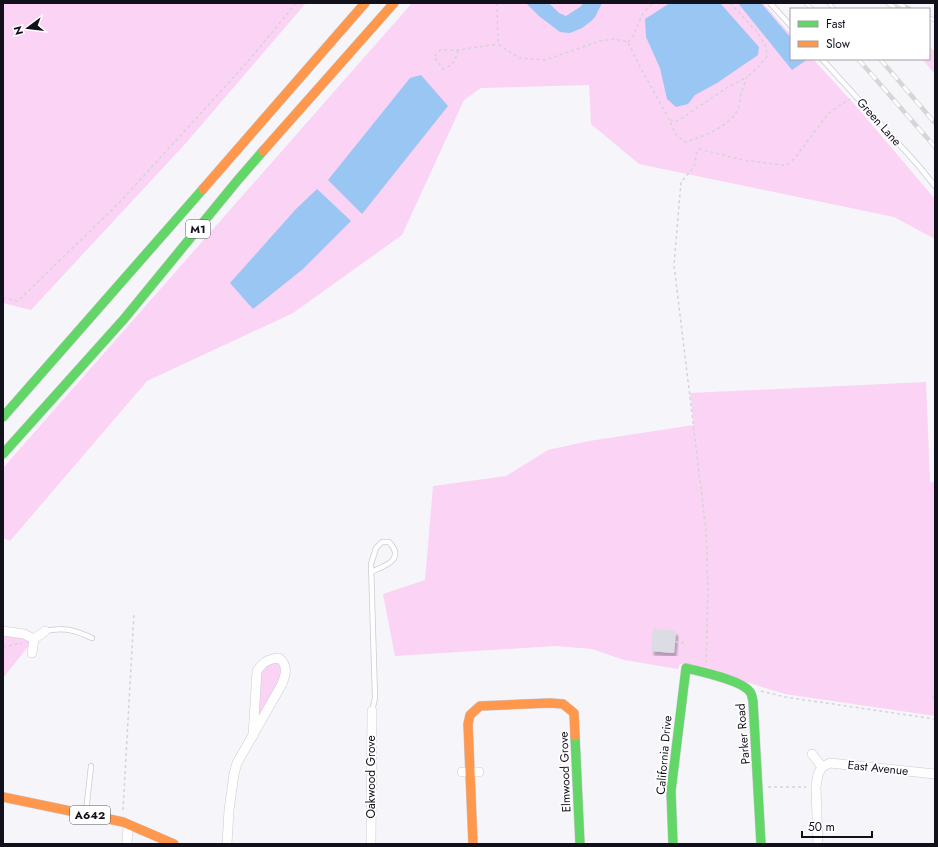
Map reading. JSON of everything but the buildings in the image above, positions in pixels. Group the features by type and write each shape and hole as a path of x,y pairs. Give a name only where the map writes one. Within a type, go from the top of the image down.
{"main road":[{"name":"M1","path":"3,417 365,3"},
{"name":"M1","path":"3,454 124,319 238,181 394,3"},
{"name":"Parker Road","path":"686,668 735,682 749,692 753,701 761,844"},
{"name":"California Drive","path":"673,844 671,791 686,668"},
{"name":"Elmwood Grove","path":"473,844 468,724 470,715 480,706 550,703 563,704 574,713 580,844"},
{"name":"A642","path":"3,797 125,823 174,844"}],"street":[{"path":"3,631 15,632 31,638 45,631"},
{"path":"31,638 32,653"},
{"path":"227,844 234,774 237,763 253,736 285,677 286,670 284,662 279,658 270,658 262,663 256,671 253,736"},
{"name":"Oakwood Grove","path":"371,844 372,711"},
{"path":"812,754 822,767 818,774 816,787 818,844"},
{"name":"East Avenue","path":"822,767 830,762 935,774"},
{"path":"125,823 127,844"}],"lane":[{"path":"770,3 790,25"},
{"name":"Green Lane","path":"823,60 935,186"},
{"path":"371,572 392,562 394,557 392,544 389,542 382,542 376,548 371,564 371,572 375,698 372,711"},
{"path":"45,631 59,628 75,630 92,638"},
{"path":"86,814 90,766"}],"path":[{"path":"3,298 18,301 119,203 251,58 296,3"},
{"path":"497,3 498,44"},
{"path":"628,42 636,34 640,19 648,8 654,3"},
{"path":"669,119 674,122 679,120 728,87 747,77 767,56 766,47 758,33 730,3"},
{"path":"458,50 456,60 448,67 442,69 434,57 440,50 458,50 498,44 519,58 545,60 600,40 614,39 628,42"},
{"path":"628,42 676,135 684,142 714,131 733,118 739,108 741,93 747,77"},
{"path":"706,673 708,588 706,530 674,265 681,182 694,167 697,151 699,149 743,160 783,165 788,164 794,159 828,114 855,96"},
{"path":"125,823 134,613"},
{"path":"3,647 24,643 31,638"},
{"path":"675,642 687,644"},
{"path":"749,692 759,690 785,697 935,719"},
{"path":"933,696 935,700"},
{"path":"759,787 816,787"}],"shaded area":[{"path":"3,3 306,3 186,143 31,310 3,303"},
{"path":"412,3 763,3 790,34 790,60 814,60 855,105 935,199 935,239 894,217 639,164 591,124 589,85 481,88 464,100 402,235 293,313 147,381 10,541 3,538 3,468"},
{"path":"930,48 935,51 935,74 923,60 930,60"},
{"path":"926,382 930,483 935,481 935,716 785,694 717,673 680,664 678,669 624,660 592,649 556,646 395,656 383,594 425,580 433,486 506,476 548,450 589,441 694,425 690,393"},
{"path":"3,631 34,639 3,678"},
{"path":"279,658 285,677 253,724 257,671"}],"water":[{"path":"526,3 549,3 559,13 566,16 584,3 602,3 595,17 590,22 582,28 570,33 560,32 539,16"},
{"path":"670,3 720,3 759,47 758,55 717,83 695,95 688,104 676,107 667,99 660,68 646,37 645,19"},
{"path":"738,3 761,3 790,37 790,60 807,60 792,70"},
{"path":"421,75 448,106 362,214 328,180 410,78"},
{"path":"317,189 351,221 303,269 253,309 230,283 296,209"}],"railway":[{"path":"806,3 811,8"},
{"path":"829,3 833,8"},
{"path":"887,3 896,8"},
{"path":"897,3 908,8"},
{"path":"930,18 935,20"},
{"path":"859,60 935,147"},
{"path":"881,60 935,123"}],"traffic: fast":[{"path":"3,454 124,319 263,151"},
{"path":"3,417 203,189"},
{"path":"673,844 671,791 686,668 730,680 746,688 751,694 753,701 761,844"},
{"path":"575,736 580,844"}],"traffic: slow":[{"path":"203,189 365,3"},
{"path":"263,151 394,3"},
{"path":"473,844 468,724 470,715 480,706 550,703 563,704 574,713 575,736"},
{"path":"3,797 123,822 174,844"}]}
